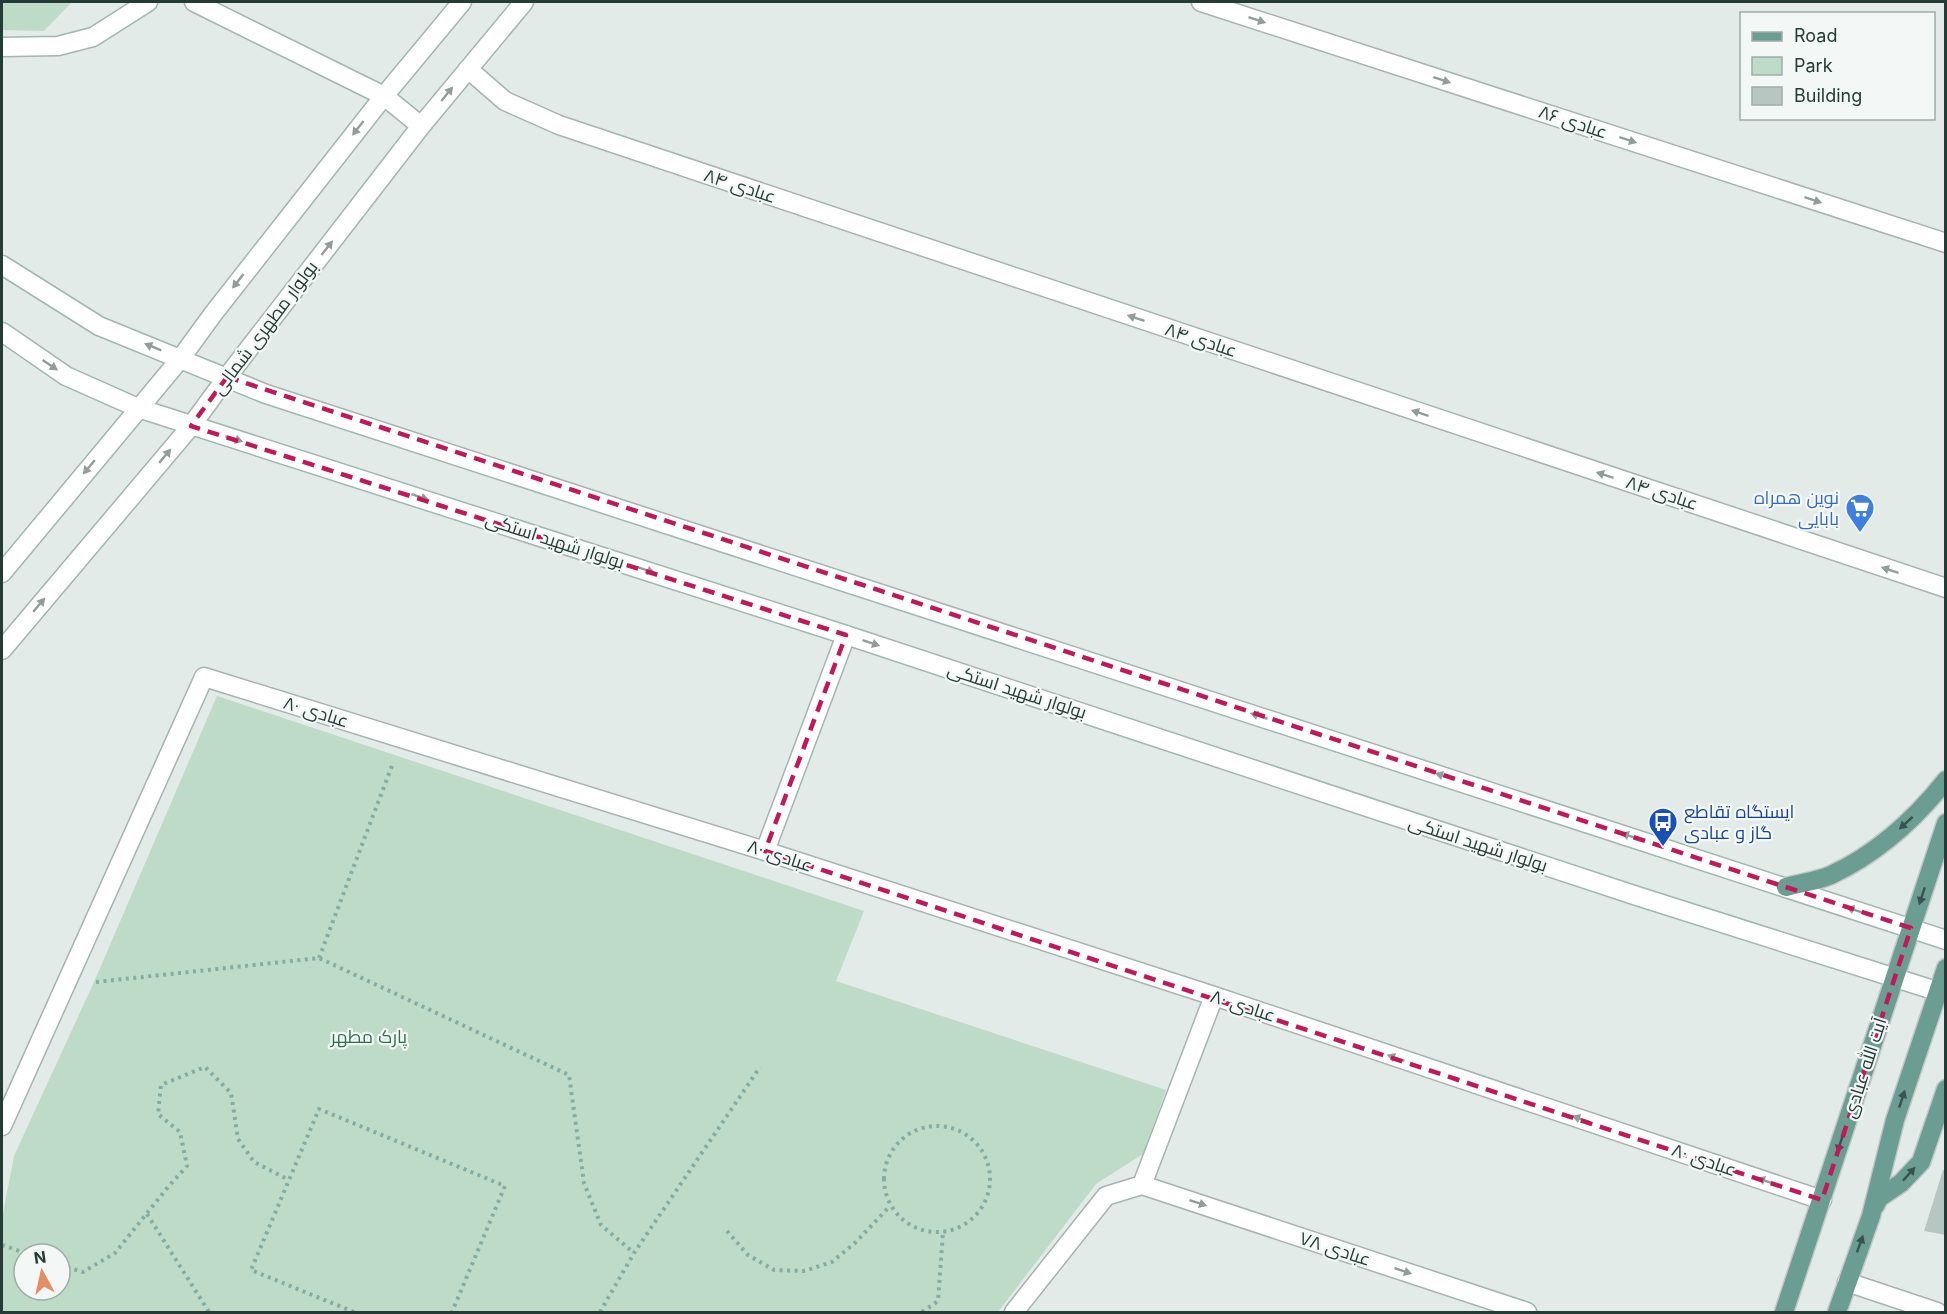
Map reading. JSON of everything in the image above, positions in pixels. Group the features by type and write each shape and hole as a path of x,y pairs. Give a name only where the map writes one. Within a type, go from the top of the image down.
{"main road":[{"path":"1786,887 1830,876 1874,851 1926,804 1946,780"},
{"name":"آیت الله عبادی","path":"1784,1312 1946,823"},
{"path":"1871,1216 1895,1120 1942,993 1946,968"},
{"path":"1837,1312 1846,1282 1879,1198 1901,1183 1921,1162 1946,1089"}],"street":[{"path":"2,47 58,46 93,37 148,2"},
{"path":"194,2 384,96 421,126"},
{"path":"2,573 181,358 384,96 462,2"},
{"name":"بولوار مطهری شمالی","path":"2,650 191,426 421,126 524,2"},
{"name":"عبادی ۸۶","path":"1201,2 1946,243"},
{"name":"عبادی ۸۴","path":"468,69 505,100 559,125 1946,588"},
{"path":"2,265 99,326 266,394 1946,940"},
{"name":"بولوار شهید استکی","path":"2,332 66,376 138,408 313,462 1648,900 1942,993"},
{"path":"765,851 846,635"},
{"name":"عبادی ۸۰","path":"2,1126 204,677 765,851 1214,996 1822,1200"},
{"path":"1014,1312 1106,1196 1142,1185 1214,996"},
{"name":"عبادی ۷۸","path":"1142,1185 1527,1312"},
{"path":"1846,1282 1937,1312"}],"path":[{"path":"319,958 403,738"},
{"path":"65,984 319,958 569,1075 584,1183 601,1225 634,1253"},
{"path":"72,1268 83,1272 115,1253 187,1166 180,1132 158,1114 161,1085 206,1067 231,1093 238,1139 254,1162 289,1180"},
{"path":"600,1312 634,1253 760,1067"},
{"path":"354,1312 251,1270 319,1109 505,1186 452,1312"},
{"path":"934,1125 952,1128 968,1136 981,1148 988,1165 990,1183 985,1200 975,1215 961,1226 943,1232 913,1227 900,1218 890,1206 884,1189 884,1171 890,1154 901,1139 916,1130 934,1125"},
{"path":"728,1231 748,1255 774,1270 804,1271 832,1262 856,1242 890,1206"},
{"path":"147,1214 209,1312"},
{"path":"922,1312 938,1301 943,1232"}],"highlighted area":[{"path":"227,377 1911,928 1822,1200 765,851 846,635 191,426"}],"green space":[{"path":"2,2 72,2 44,31 2,30"},
{"name":"پارک مطهر","path":"217,696 864,911 836,981 1166,1090 1143,1154 1096,1184 998,1312 2,1312 2,1219 14,1156 94,982"}],"building":[{"path":"1943,1170 1946,1171 1946,1235 1924,1231"}],"place":[{"name":"نوین همراه بابایی","path":"1860,534"},
{"name":"ایستگاه تقاطع گاز و عبادی","path":"1663,848"}]}
